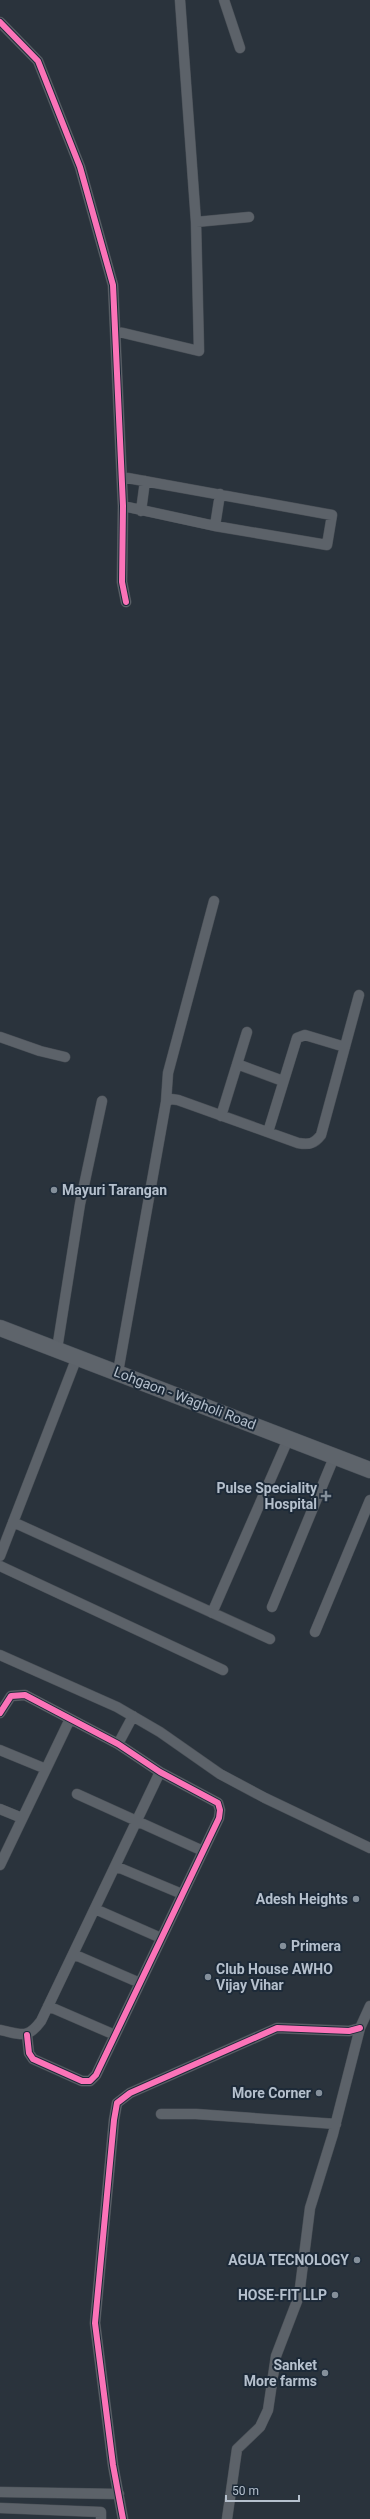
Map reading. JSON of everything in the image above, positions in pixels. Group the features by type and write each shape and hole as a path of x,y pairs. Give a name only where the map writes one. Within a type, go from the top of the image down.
{"main road":[{"name":"Lohgaon - Wagholi Road","path":"0,1328 289,1437 370,1470"}],"street":[{"path":"115,331 199,352 196,222 180,0"},
{"path":"224,0 240,48"},
{"path":"0,22 38,61 80,167 113,285 123,506 122,582 126,602"},
{"path":"196,222 249,217"},
{"path":"122,477 332,515 327,545 215,526 123,506"},
{"path":"141,511 146,481"},
{"path":"215,526 220,494"},
{"path":"118,1372 166,1102 168,1073 214,901"},
{"path":"166,1102 171,1099 178,1100 298,1143 308,1145 315,1142 321,1135 358,995"},
{"path":"221,1116 248,1032"},
{"path":"268,1132 295,1042 300,1035 345,1047"},
{"path":"0,1037 40,1051 65,1056"},
{"path":"237,1064 283,1081"},
{"path":"58,1349 80,1204 102,1101"},
{"path":"0,1556 76,1357"},
{"path":"212,1613 289,1437"},
{"path":"272,1607 334,1455"},
{"path":"315,1632 370,1500"},
{"path":"13,1522 270,1639"},
{"path":"0,1566 223,1670"},
{"path":"0,1655 85,1692 133,1716 220,1774 265,1798 370,1848"},
{"path":"0,1713 5,1703 11,1696 25,1695 118,1744 160,1772 218,1803 220,1810 219,1818 96,2075 90,2081 82,2081 33,2059 28,2053 27,2035"},
{"path":"118,1744 133,1716"},
{"path":"0,1865 70,1719"},
{"path":"0,1750 46,1769"},
{"path":"0,2030 27,2035 33,2032 48,2006 160,1772"},
{"path":"77,1794 203,1851"},
{"path":"0,1809 22,1818"},
{"path":"115,1866 182,1894"},
{"path":"95,1909 161,1938"},
{"path":"73,1954 140,1983"},
{"path":"48,2006 115,2035"},
{"path":"227,2519 236,2449 260,2427 268,2410 276,2356 299,2296 310,2208 336,2124 360,2028 370,2006"},
{"path":"123,2519 113,2465 95,2323 114,2120 117,2103 130,2093 277,2028 349,2031 360,2028"},
{"path":"161,2114 204,2114 336,2124"},
{"path":"0,2492 119,2494"},
{"path":"0,2508 101,2512 101,2519"}],"cycle path":[{"path":"0,22 38,61 80,167 113,285 123,506 122,582 126,602"},
{"path":"0,1713 11,1696 25,1695 118,1744 160,1772 218,1803 220,1810 219,1818 96,2075 90,2081 82,2081 33,2059 29,2053 27,2035"},
{"path":"123,2519 113,2465 95,2323 114,2120 117,2103 130,2093 277,2028 349,2031 360,2028"}],"place":[{"name":"Mayuri Tarangan","path":"54,1190"},
{"name":"Pulse Speciality Hospital","path":"326,1496"},
{"name":"Adesh Heights","path":"356,1899"},
{"name":"Primera","path":"283,1946"},
{"name":"Club House AWHO Vijay Vihar","path":"208,1977"},
{"name":"More Corner","path":"319,2093"},
{"name":"AGUA TECNOLOGY","path":"357,2260"},
{"name":"HOSE-FIT LLP","path":"335,2295"},
{"name":"Sanket More farms","path":"325,2373"}]}
